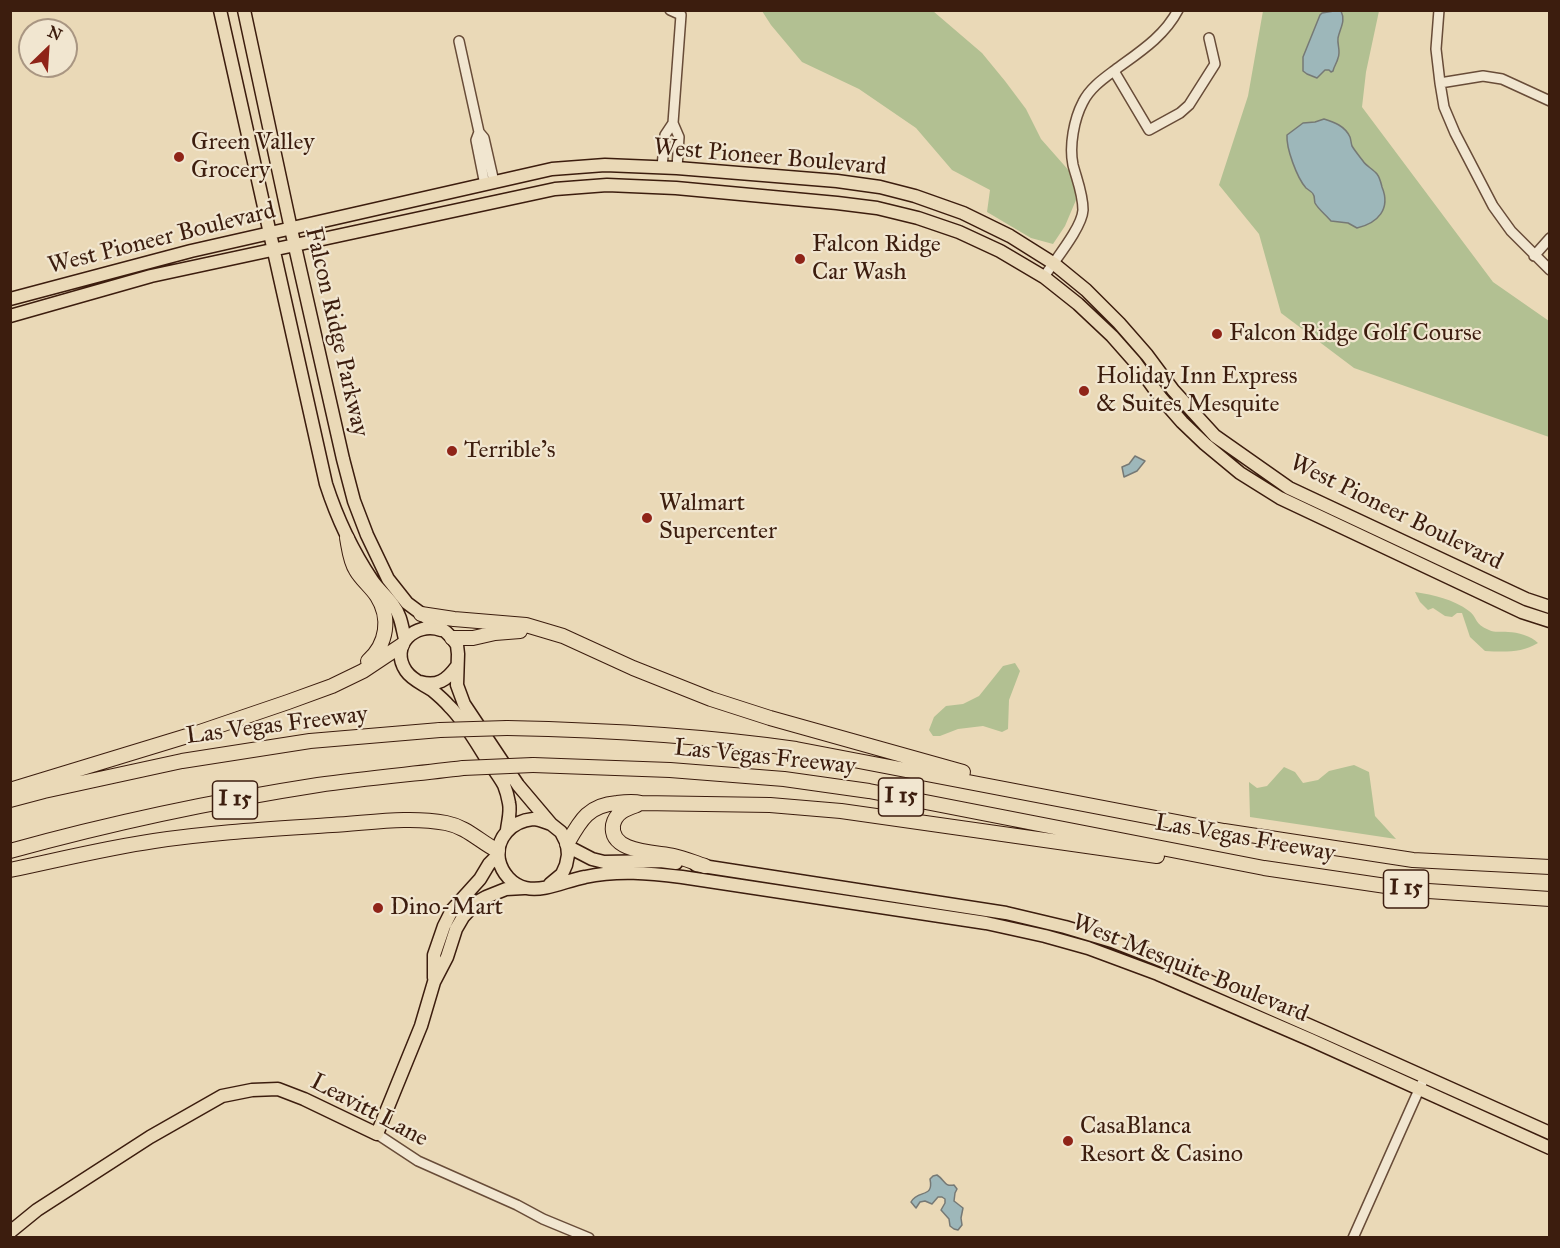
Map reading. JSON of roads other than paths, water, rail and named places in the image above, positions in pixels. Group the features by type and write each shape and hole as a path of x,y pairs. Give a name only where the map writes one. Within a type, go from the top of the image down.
{"highway":[{"path":"332,686 374,656 380,649 386,627 385,613 378,598 356,570 347,538"},
{"path":"421,614 537,628 563,636 633,668 711,699 1057,799"},
{"path":"449,635 473,638 537,628"},
{"path":"10,790 197,733 332,686 363,671 404,642"},
{"name":"Las Vegas Freeway","path":"10,800 182,761 310,741 440,730 574,729 737,740 796,748 1224,831 1413,860 1550,867"},
{"name":"Las Vegas Freeway","path":"10,851 185,809 319,785 463,768 533,765 670,770 784,779 848,788 1264,868 1413,890 1550,899"},
{"path":"567,845 580,821 588,813 611,803 634,801 770,805 841,811 1187,860 1264,868"},
{"path":"641,803 627,808 615,819 614,835 618,842 627,847 676,856 705,866"},
{"path":"10,870 124,846 188,836 406,821 446,823 468,831 489,847 501,843"}],"main road":[{"name":"Falcon Ridge Parkway","path":"220,10 323,472 335,512 347,538 373,582 393,604 401,619 404,642 402,662 405,670 451,708 504,785 510,816 501,843 500,866 506,876 525,888"},
{"name":"Falcon Ridge Parkway","path":"244,10 291,229 354,501 388,579 407,603 449,635"},
{"name":"West Pioneer Boulevard","path":"10,299 159,260 552,169 605,165 662,167 837,181 892,190 963,213 1010,236 1053,263 1086,290 1119,323 1173,390 1215,436 1288,488 1526,600 1550,607"},
{"path":"660,187 662,167"},
{"path":"676,188 677,168"},
{"name":"West Pioneer Boulevard","path":"10,316 151,276 555,189 607,185 660,187 877,208 918,218 959,232 1000,251 1044,277 1078,304 1112,336 1135,362 1161,398 1205,444 1240,473 1280,498 1522,612 1550,621"},
{"path":"131,282 157,268 159,260"},
{"path":"377,1134 422,1026 434,982 447,957 456,929 468,910 477,902 506,889 536,889 546,886 562,874 567,861 567,845 561,832 551,824 518,785 464,704 457,685 457,645 449,635 431,628 423,628 415,632 404,642"},
{"path":"419,682 427,684 443,681 457,666"},
{"path":"434,982 434,955 444,926 452,910 480,879 501,843 520,821 536,819 551,824"},
{"name":"West Mesquite Boulevard","path":"567,845 592,859 604,862 660,861 705,866 1005,913 1065,927 1112,941 1153,957 1550,1133"},
{"name":"West Mesquite Boulevard","path":"546,886 615,872 639,872 1014,928 1088,948 1158,974 1550,1148"},
{"path":"1311,1040 1329,1034"},
{"name":"Leavitt Lane","path":"10,1232 37,1210 150,1137 222,1096 252,1090 278,1089 377,1134"}],"street":[{"path":"670,10 681,15 673,123 678,137 677,168"},
{"path":"1044,277 1075,231 1083,212 1081,191 1072,162 1073,130 1083,101 1097,84 1154,41 1173,20 1178,10"},
{"path":"1439,10 1436,49 1440,83 1444,106 1455,134 1493,206 1511,231 1550,270"},
{"path":"1114,71 1149,130 1180,113 1189,105 1215,64 1209,38"},
{"path":"459,41 479,132 484,138 490,183"},
{"path":"1440,83 1483,76 1502,79 1550,101"},
{"path":"662,167 666,135 673,123"},
{"path":"1534,256 1550,238"},
{"path":"1353,1238 1424,1077"},
{"name":"Leavitt Lane","path":"377,1134 418,1161 517,1205 543,1220 589,1238"}],"water":[{"path":"1341,11 1343,18 1338,38 1339,55 1333,71 1325,70 1317,78 1303,71 1303,57 1320,15"},
{"path":"1324,119 1345,130 1352,146 1364,163 1380,179 1385,202 1384,208 1377,219 1364,226 1357,228 1348,223 1331,221 1316,205 1314,195 1306,188 1293,163 1287,135 1303,123"},
{"path":"1135,456 1145,461 1137,471 1124,477 1122,467 1129,464"},
{"path":"937,1175 946,1184 954,1185 957,1189 954,1201 963,1208 962,1225 958,1230 950,1226 949,1219 941,1210 945,1203 942,1197 938,1197 932,1204 925,1201 920,1202 916,1208 911,1202 917,1196 928,1192 931,1185 930,1179"}],"place":[{"name":"Green Valley Grocery","path":"179,157"},
{"name":"Falcon Ridge Car Wash","path":"800,259"},
{"name":"Falcon Ridge Golf Course","path":"1217,334"},
{"name":"Holiday Inn Express & Suites Mesquite","path":"1084,391"},
{"name":"Terrible's","path":"452,451"},
{"name":"Walmart Supercenter","path":"647,518"},
{"name":"Dino-Mart","path":"378,908"},
{"name":"CasaBlanca Resort & Casino","path":"1068,1141"}]}
